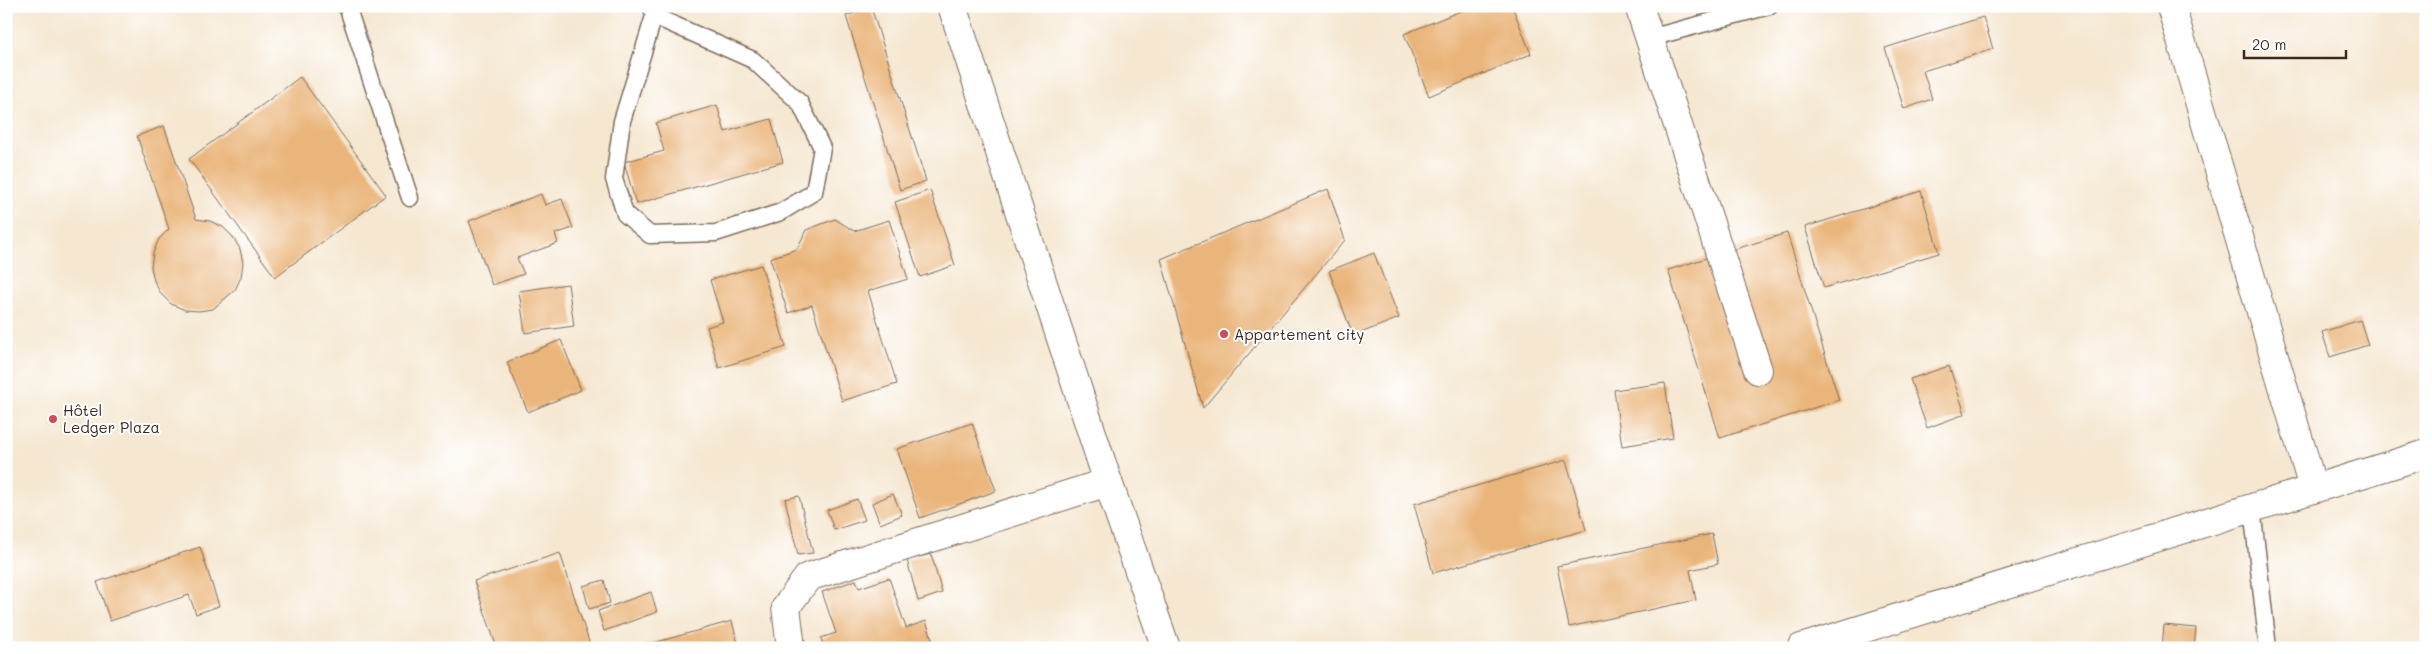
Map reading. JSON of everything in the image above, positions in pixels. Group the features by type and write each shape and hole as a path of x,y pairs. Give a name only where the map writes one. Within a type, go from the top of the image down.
{"street":[{"path":"952,6 1108,482 1166,648"},
{"path":"1639,6 1758,370"},
{"path":"2171,6 2313,488"},
{"path":"1801,648 2426,454"},
{"path":"791,648 786,607 808,577 1108,482"}],"lane":[{"path":"347,6 410,198"},
{"path":"1650,38 1769,6"},
{"path":"653,11 753,60 800,102 822,148 814,192 781,212 716,233 650,235 625,214 614,179 622,121 653,11"},
{"path":"2252,508 2268,648"}],"building":[{"path":"1473,6 1512,6 1531,54 1429,96 1404,34"},
{"path":"871,7 926,181 900,190 846,16"},
{"path":"1983,17 1993,49 1923,71 1932,99 1904,109 1885,48"},
{"path":"300,77 386,195 275,277 189,159"},
{"path":"717,105 725,132 771,119 783,162 636,204 624,162 664,151 656,123"},
{"path":"164,126 196,219 210,221 223,227 233,237 240,249 243,263 241,277 235,290 213,309 185,310 171,304 161,294 154,281 151,267 153,253 159,239 169,229 137,136"},
{"name":"Appartement city","path":"1328,189 1345,240 1203,408 1161,259"},
{"path":"930,190 955,265 920,277 895,202"},
{"path":"1921,191 1939,253 1824,288 1805,227"},
{"path":"541,194 545,205 562,199 573,228 555,234 558,243 517,258 524,274 492,285 469,221"},
{"path":"2426,217 2426,246 2425,246 2419,219"},
{"path":"835,219 854,231 889,220 908,279 868,291 897,384 842,401 812,305 788,313 770,258 797,249 806,230"},
{"path":"1787,233 1839,400 1720,438 1668,270"},
{"path":"1374,253 1399,318 1353,336 1329,271"},
{"path":"761,265 786,347 719,368 707,327 723,322 710,280"},
{"path":"568,284 574,326 525,333 519,291"},
{"path":"2360,320 2368,345 2330,357 2322,332"},
{"path":"561,340 581,390 528,412 507,362"},
{"path":"1949,366 1965,414 1927,428 1910,379"},
{"path":"1665,383 1673,438 1622,446 1614,390"},
{"path":"972,423 996,491 920,518 897,449"},
{"path":"1566,460 1586,530 1433,573 1414,504"},
{"path":"893,494 902,515 880,524 872,503"},
{"path":"799,496 813,553 798,555 785,499"},
{"path":"857,499 865,520 834,530 827,510"},
{"path":"1712,534 1718,564 1690,570 1696,600 1569,627 1557,566"},
{"path":"200,547 219,606 196,614 189,595 110,621 97,582"},
{"path":"560,553 591,648 497,648 474,581"},
{"path":"931,554 942,593 918,601 907,560"},
{"path":"889,578 906,628 926,621 935,648 824,648 821,638 836,633 822,592 856,580 859,588"},
{"path":"604,580 610,603 589,609 583,586"},
{"path":"651,592 657,612 604,631 598,611"},
{"path":"732,621 739,648 639,648 639,647"},
{"path":"2164,625 2196,628 2194,648 2162,648"}],"place":[{"name":"Appartement city","path":"1224,334"},
{"name":"Hôtel Ledger Plaza","path":"53,419"}]}
